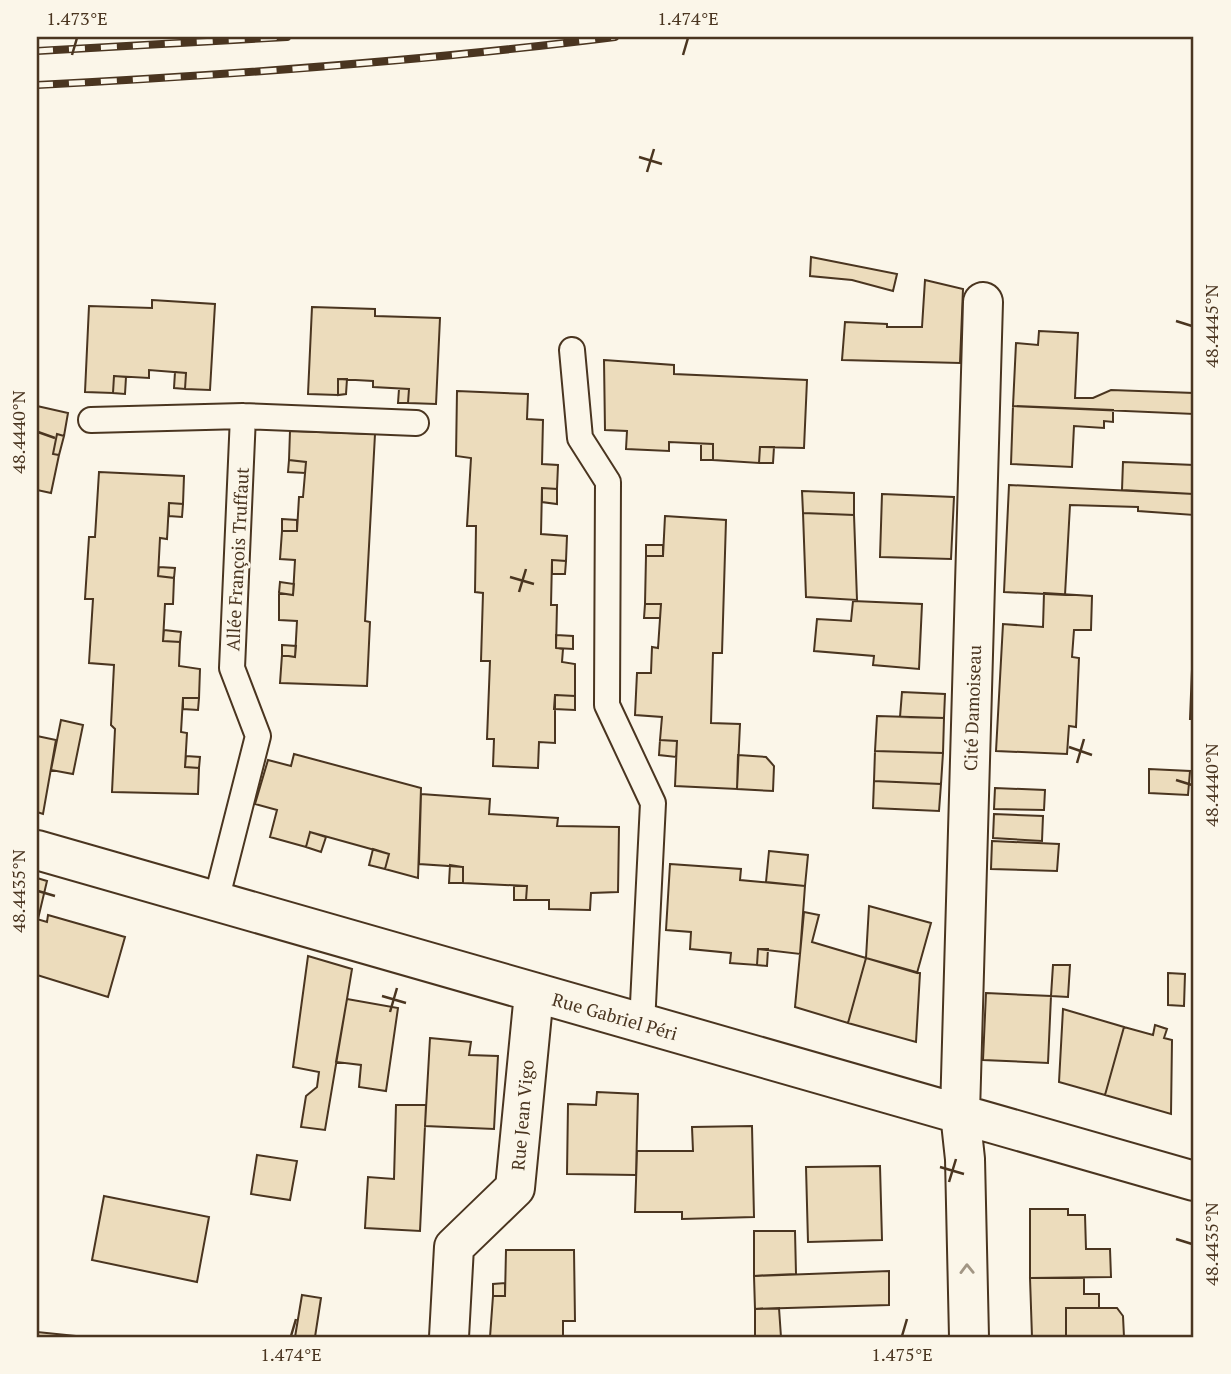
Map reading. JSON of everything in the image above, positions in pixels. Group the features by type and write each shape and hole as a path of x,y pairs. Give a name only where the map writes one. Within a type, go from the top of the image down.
{"street":[{"name":"Cité Damoiseau","path":"969,1337 965,1159 960,1114 983,302"},
{"name":"Rue Gabriel Péri","path":"37,850 1194,1181"},
{"name":"Rue Jean Vigo","path":"449,1337 454,1247 515,1188 534,993"}],"lane":[{"path":"572,350 580,438 608,482 607,705 653,803 642,1024"},
{"path":"91,420 243,416 416,423"},
{"name":"Allée François Truffaut","path":"216,901 258,736 232,668 243,416"}],"building":[{"path":"811,257 897,274 893,291 852,280 810,276"},
{"path":"925,280 963,289 960,363 842,360 845,322 887,324 887,327 922,327"},
{"path":"152,300 215,304 210,390 185,389 186,373 149,370 149,378 114,376 113,393 85,392 89,306 152,308"},
{"path":"312,307 375,309 375,316 440,318 436,404 408,403 409,389 373,387 373,381 338,379 338,395 308,394"},
{"path":"1039,331 1078,333 1075,398 1093,398 1111,390 1194,393 1194,414 1013,406 1016,343 1038,345"},
{"path":"604,360 674,365 674,374 807,380 804,448 760,447 759,463 713,460 713,444 669,442 669,451 626,449 627,431 605,430"},
{"path":"175,372 186,373 185,389 174,388"},
{"path":"114,376 126,377 125,394 113,393"},
{"path":"338,379 347,379 346,394 338,395"},
{"path":"399,389 409,389 408,403 398,403"},
{"path":"457,391 528,394 527,419 543,420 542,464 558,465 557,489 542,488 541,534 567,536 566,561 552,560 551,605 557,605 556,648 563,649 562,662 575,664 575,696 555,695 555,743 539,742 538,768 493,766 494,739 487,739 490,661 481,661 483,593 475,592 476,526 467,526 471,458 456,456"},
{"path":"37,406 68,413 64,436 57,434 53,454 59,455 51,493 37,490"},
{"path":"1013,406 1113,410 1113,422 1104,421 1104,428 1074,426 1072,467 1011,464"},
{"path":"290,431 375,434 365,621 370,622 367,686 280,683 282,655 295,657 297,621 279,620 279,593 293,595 295,560 280,559 282,531 297,531 299,497 303,497 306,462 289,460"},
{"path":"57,434 64,436 59,455 53,454"},
{"path":"701,444 713,444 713,460 701,460"},
{"path":"760,447 774,447 773,463 759,463"},
{"path":"289,460 306,462 305,473 288,472"},
{"path":"1123,462 1194,465 1194,494 1122,490"},
{"path":"99,472 184,476 183,504 169,503 167,539 160,538 158,576 174,578 173,604 165,604 163,641 180,642 179,666 200,669 199,698 183,698 181,732 187,733 185,767 199,768 198,794 112,792 114,665 89,663 93,599 85,599 89,537 95,537"},
{"path":"1009,485 1194,494 1194,515 1138,511 1138,507 1070,505 1065,595 1004,592"},
{"path":"542,488 557,489 557,504 542,502"},
{"path":"802,491 854,493 854,515 803,513"},
{"path":"882,494 954,497 951,559 880,557"},
{"path":"169,503 183,504 182,517 169,516"},
{"path":"803,513 854,515 857,600 806,597"},
{"path":"665,516 726,520 722,653 713,653 711,723 740,724 737,789 675,786 677,741 660,740 662,717 635,715 637,673 651,673 652,647 658,648 661,604 645,604 646,556 663,556"},
{"path":"282,519 297,520 297,531 282,531"},
{"path":"646,545 663,545 663,556 646,556"},
{"path":"552,560 566,561 565,574 552,574"},
{"path":"159,567 175,568 174,578 158,576"},
{"path":"280,582 294,584 293,595 279,593"},
{"path":"1044,593 1092,596 1091,630 1074,630 1072,657 1079,658 1076,727 1069,726 1067,754 996,751 1003,624 1043,627"},
{"path":"853,601 922,604 919,669 873,665 874,656 814,651 817,619 851,621"},
{"path":"645,604 661,604 660,618 644,618"},
{"path":"164,630 181,632 180,642 163,641"},
{"path":"556,635 573,636 573,649 556,648"},
{"path":"282,645 296,646 295,657 282,655"},
{"path":"1192,669 1194,719 1190,719"},
{"path":"902,692 945,694 944,718 900,717"},
{"path":"555,695 575,696 575,710 554,709"},
{"path":"183,698 199,698 198,710 183,709"},
{"path":"877,716 944,718 943,753 875,751"},
{"path":"61,720 83,725 73,774 51,770"},
{"path":"37,736 56,740 43,814 37,812"},
{"path":"660,740 677,741 676,757 659,755"},
{"path":"875,751 943,753 941,784 874,781"},
{"path":"294,754 421,788 418,878 385,869 389,854 310,832 306,847 270,837 277,810 255,804 268,760 291,766"},
{"path":"738,755 766,757 774,766 773,791 737,789"},
{"path":"186,756 200,757 199,768 185,767"},
{"path":"1149,769 1190,771 1188,795 1149,793"},
{"path":"874,781 941,784 939,811 873,808"},
{"path":"995,788 1045,790 1044,810 994,809"},
{"path":"421,794 490,799 489,814 558,818 557,826 619,827 618,892 591,893 590,910 549,909 549,900 526,900 527,886 463,883 463,867 419,864"},
{"path":"994,814 1043,816 1042,841 993,838"},
{"path":"310,832 326,837 321,852 306,847"},
{"path":"992,841 1059,844 1057,871 991,869"},
{"path":"373,849 389,854 385,869 369,865"},
{"path":"769,851 808,855 805,886 766,882"},
{"path":"670,864 741,869 740,880 805,886 800,954 758,949 757,965 730,963 731,953 690,949 691,932 666,930"},
{"path":"450,865 463,867 463,883 449,883"},
{"path":"37,878 47,881 38,919 37,919"},
{"path":"514,886 527,886 526,900 514,900"},
{"path":"869,906 931,923 917,973 866,958"},
{"path":"804,912 819,915 812,942 866,958 848,1023 795,1007"},
{"path":"48,915 125,937 108,997 37,975 37,919 47,922"},
{"path":"758,949 768,949 767,966 757,965"},
{"path":"308,956 352,969 325,1130 301,1127 306,1096 317,1087 319,1072 293,1067"},
{"path":"866,958 920,973 916,1042 848,1023"},
{"path":"1053,965 1070,965 1068,997 1051,996"},
{"path":"1168,973 1185,974 1184,1006 1168,1005"},
{"path":"986,993 1051,996 1048,1063 983,1060"},
{"path":"347,999 398,1008 386,1091 359,1087 361,1065 336,1062"},
{"path":"1063,1009 1124,1027 1105,1095 1059,1082"},
{"path":"1155,1025 1167,1029 1164,1038 1172,1040 1171,1114 1105,1095 1124,1027 1153,1035"},
{"path":"430,1038 471,1042 469,1055 498,1056 494,1129 425,1126"},
{"path":"597,1092 638,1094 636,1175 567,1174 568,1104 596,1105"},
{"path":"396,1105 426,1105 420,1231 365,1228 368,1177 394,1179"},
{"path":"752,1126 754,1217 682,1219 682,1212 635,1212 637,1151 693,1151 692,1127"},
{"path":"257,1155 297,1161 290,1200 251,1194"},
{"path":"880,1166 882,1240 808,1242 806,1167"},
{"path":"104,1196 209,1217 197,1282 92,1260"},
{"path":"1030,1209 1068,1209 1068,1215 1085,1215 1086,1249 1110,1249 1111,1277 1030,1278"},
{"path":"754,1231 795,1231 796,1274 754,1276"},
{"path":"506,1250 574,1250 575,1321 563,1321 563,1337 490,1337 493,1296 505,1296"},
{"path":"889,1271 889,1305 755,1309 754,1276"},
{"path":"1030,1278 1084,1278 1084,1294 1099,1294 1099,1308 1066,1308 1066,1337 1032,1337"},
{"path":"505,1283 505,1296 493,1296 493,1284"},
{"path":"302,1295 321,1298 315,1337 295,1337"},
{"path":"779,1308 781,1337 755,1337 755,1309"},
{"path":"1066,1308 1117,1308 1123,1316 1124,1337 1066,1337"},
{"path":"37,1332 76,1336 90,1337 37,1337"}],"railway":[{"path":"37,51 287,37"},
{"path":"37,85 327,66 615,37"}]}
